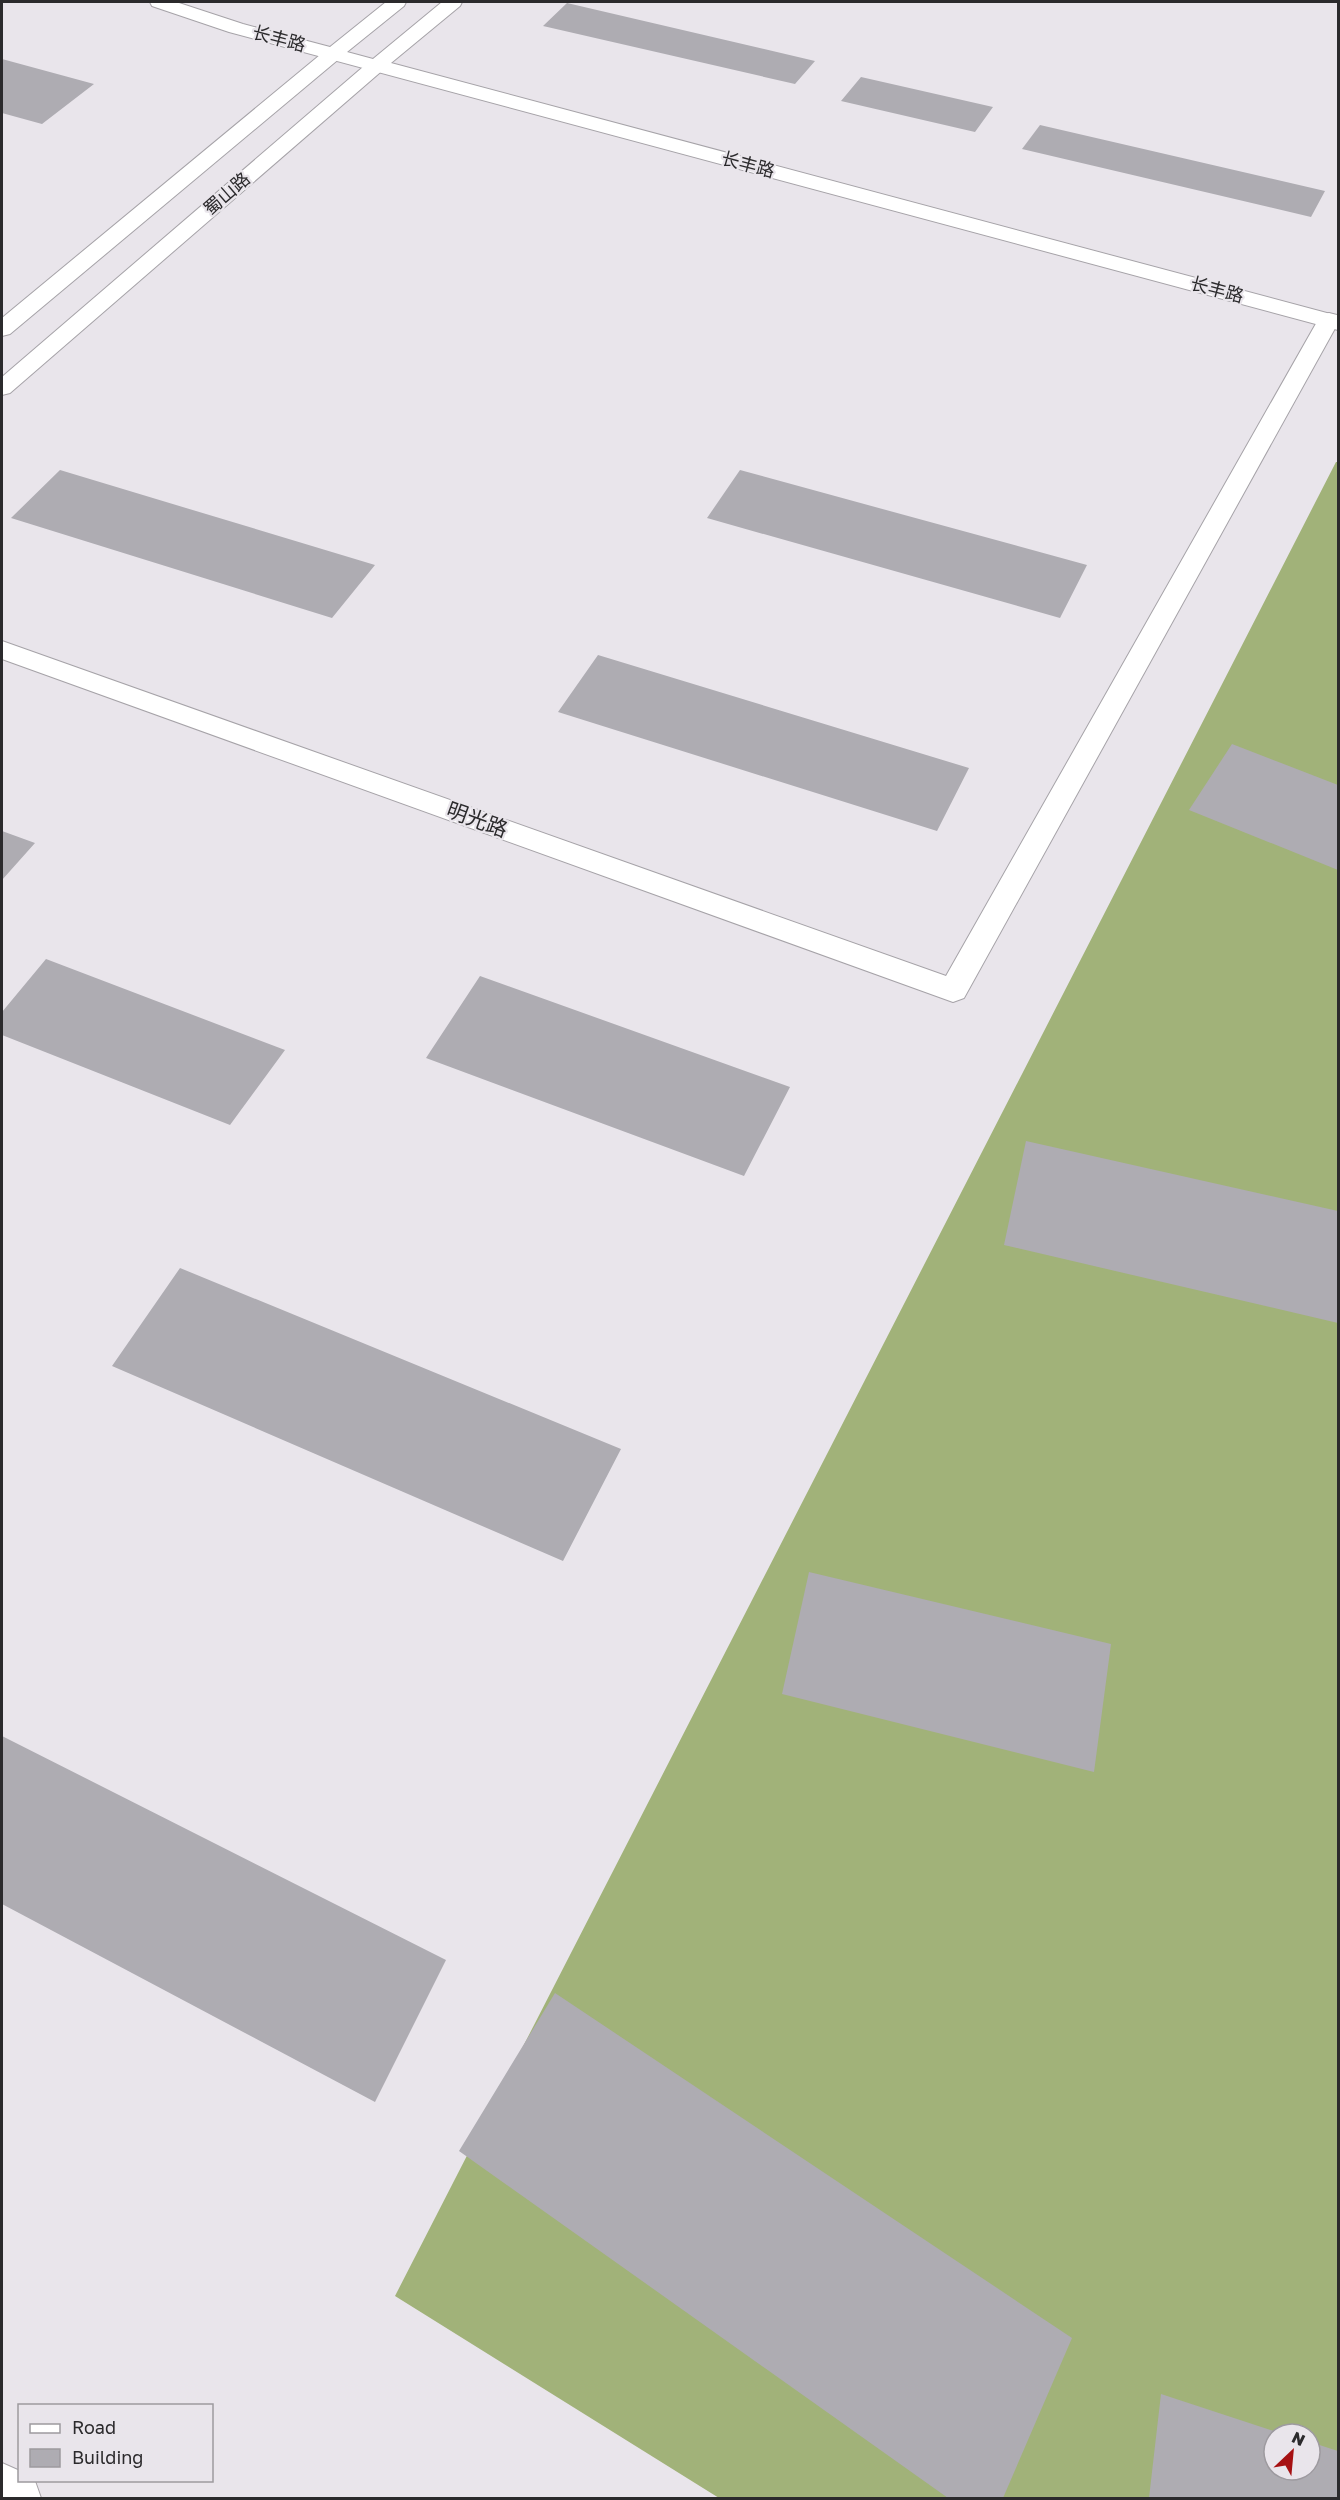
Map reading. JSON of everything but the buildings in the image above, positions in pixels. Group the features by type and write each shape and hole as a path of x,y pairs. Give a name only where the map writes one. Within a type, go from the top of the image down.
{"street":[{"name":"长丰路","path":"159,2 236,28 1334,321"},
{"name":"蜀山路","path":"2,329 397,2"},
{"name":"蜀山路","path":"2,388 453,2"},
{"name":"明光路","path":"2,650 953,990 1334,321"},
{"path":"2,2487 18,2499"}],"green space":[{"path":"1338,462 1338,2498 719,2498 395,2296"}]}
